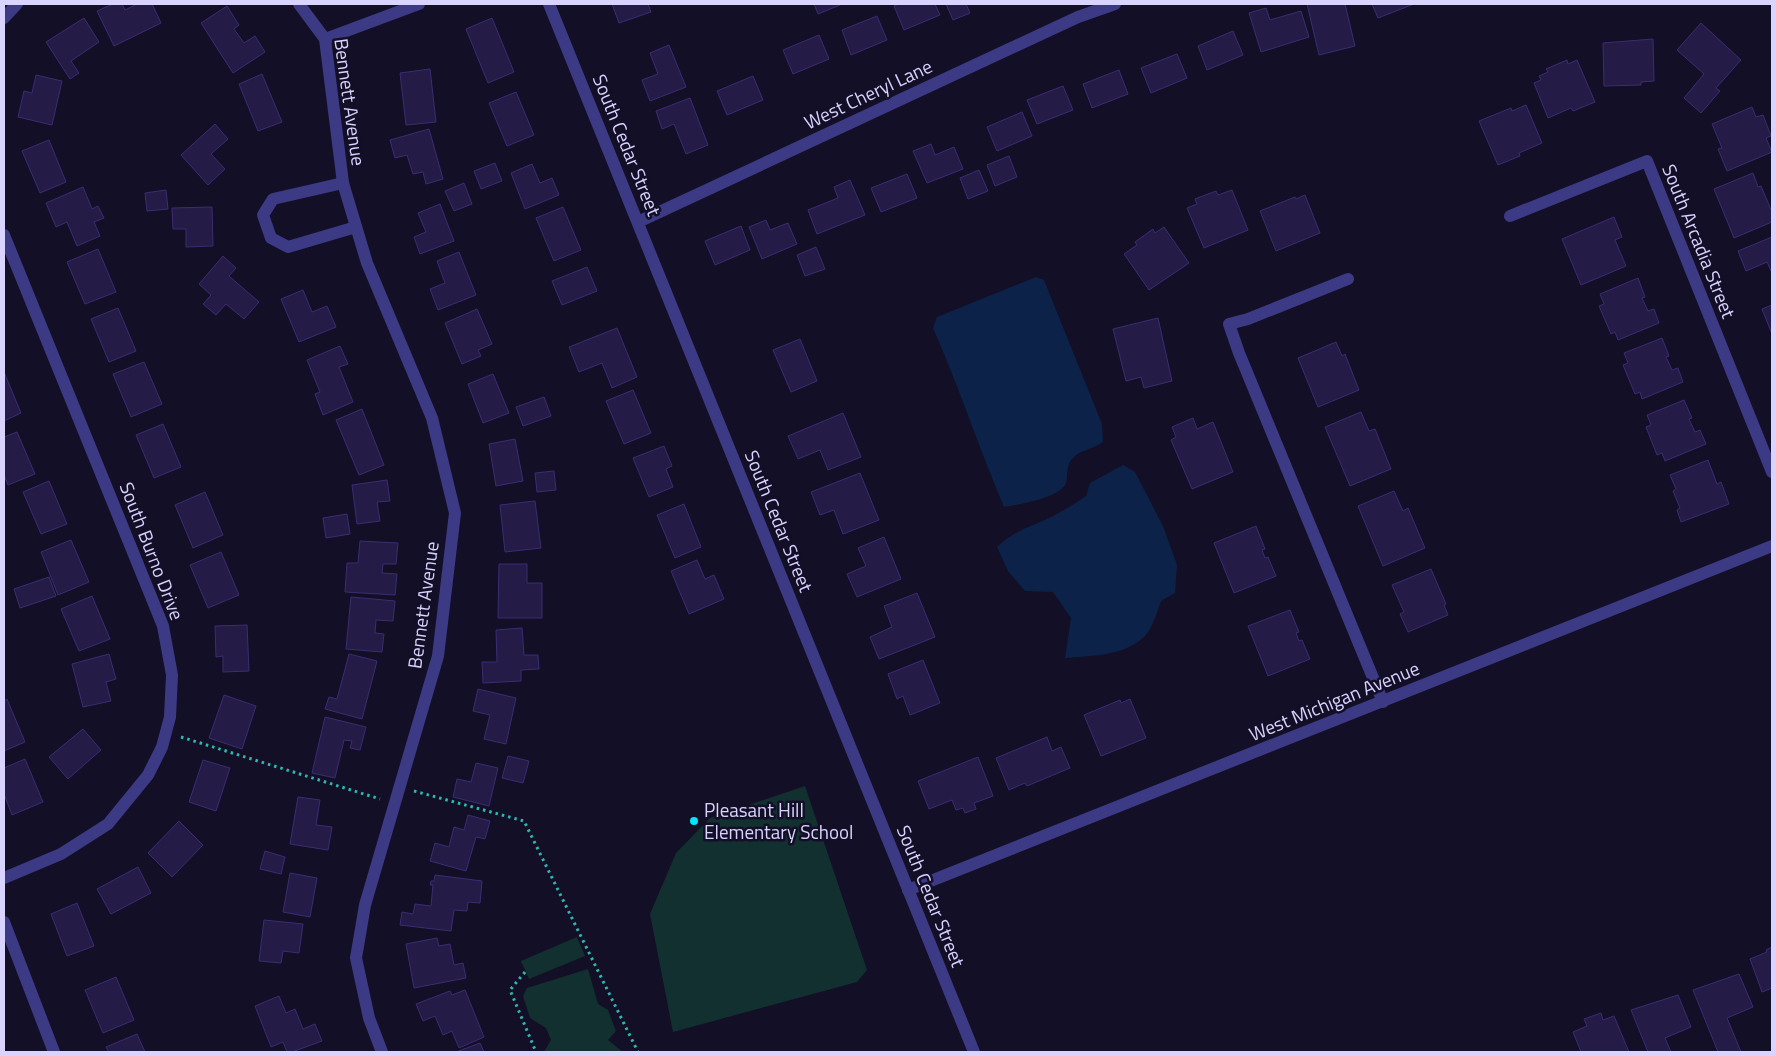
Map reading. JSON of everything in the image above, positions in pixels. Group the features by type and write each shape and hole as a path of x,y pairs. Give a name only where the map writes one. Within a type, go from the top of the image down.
{"street":[{"path":"4,18 17,4"},
{"name":"Bennett Avenue","path":"299,4 325,38 343,183 367,263 432,418 455,513 438,656 365,905 356,958 369,1018 382,1052"},
{"path":"325,38 419,4"},
{"name":"South Cedar Street","path":"550,4 974,1052"},
{"name":"West Cheryl Lane","path":"638,222 1078,17 1115,4"},
{"name":"South Arcadia Street","path":"1510,216 1647,161 1772,472"},
{"name":"Bennett Avenue","path":"343,183 273,198 263,215 271,238 288,247 356,227"},
{"name":"South Burno Drive","path":"4,235 163,626 172,675 170,716 162,747 148,775 108,824 61,854 4,878"},
{"path":"1348,279 1248,319 1229,324 1383,702"},
{"name":"West Michigan Avenue","path":"908,890 1772,546"},
{"path":"4,922 54,1052"}],"path":[{"path":"166,732 394,803"},
{"path":"399,786 524,821 638,1052"},
{"path":"526,972 510,990 536,1052"}],"green space":[{"path":"805,786 867,970 857,982 673,1032 650,914 676,853 710,818"},
{"path":"577,937 585,956 529,979 521,961"},
{"path":"588,969 598,1004 608,1010 616,1031 608,1040 623,1052 544,1052 551,1040 546,1028 530,1018 523,996 527,988"}],"water":[{"path":"1036,277 1044,280 1102,424 1103,442 1079,453 1071,460 1068,466 1066,483 1057,492 1039,500 1004,507 933,328 937,317"},
{"path":"1123,465 1135,472 1163,526 1177,565 1175,593 1161,601 1150,629 1136,643 1107,654 1065,658 1071,618 1053,592 1025,591 1008,571 997,547 1010,536 1055,515 1086,496 1090,483"}],"building":[{"path":"113,4 122,4 125,10 137,4 152,4 161,23 114,46 97,11"},
{"path":"612,4 648,4 651,12 619,23"},
{"path":"814,4 839,4 840,5 818,14"},
{"path":"899,4 935,4 940,15 904,30 894,6"},
{"path":"946,4 966,4 970,13 953,20"},
{"path":"1307,4 1345,4 1355,46 1319,55"},
{"path":"1372,4 1414,4 1378,18"},
{"path":"227,6 239,25 234,29 244,43 255,36 265,52 233,73 201,23"},
{"path":"1266,8 1270,20 1301,11 1309,37 1261,52 1249,13"},
{"path":"877,16 887,40 851,55 842,30"},
{"path":"84,18 99,42 71,61 79,73 70,79 46,42"},
{"path":"492,18 514,72 488,83 466,29"},
{"path":"1701,23 1741,60 1716,88 1720,91 1701,113 1684,98 1704,74 1677,50"},
{"path":"1233,31 1243,55 1207,70 1198,46"},
{"path":"819,35 829,59 793,74 783,50"},
{"path":"1653,39 1654,81 1641,82 1641,85 1604,86 1603,43"},
{"path":"669,45 686,87 650,101 642,80 658,74 650,53"},
{"path":"1177,54 1187,78 1151,93 1141,68"},
{"path":"1567,60 1568,64 1577,60 1595,102 1573,111 1571,108 1548,118 1534,83 1541,80 1539,76 1548,72 1546,69"},
{"path":"430,69 436,122 406,125 400,73"},
{"path":"1119,70 1128,94 1092,108 1083,84"},
{"path":"262,74 282,122 258,131 239,84"},
{"path":"36,75 62,81 52,125 18,117 24,91 32,93"},
{"path":"753,76 763,100 727,115 717,91"},
{"path":"1063,86 1073,110 1037,124 1027,100"},
{"path":"516,92 534,135 507,146 489,103"},
{"path":"690,98 708,145 686,154 674,124 662,129 656,111"},
{"path":"1526,105 1542,143 1519,153 1520,156 1498,165 1479,121 1511,108 1512,111"},
{"path":"1752,107 1756,117 1763,115 1771,136 1766,138 1772,152 1727,171 1718,149 1722,148 1712,124"},
{"path":"1022,112 1032,136 997,151 987,127"},
{"path":"215,124 228,139 211,154 225,169 208,185 181,155"},
{"path":"429,129 443,179 426,184 423,172 413,174 407,155 395,158 390,140"},
{"path":"49,140 66,182 40,193 22,151"},
{"path":"931,144 935,155 954,147 963,169 927,183 913,151"},
{"path":"1009,156 1017,177 995,186 987,165"},
{"path":"495,163 502,181 481,189 474,171"},
{"path":"532,164 540,183 552,178 559,195 525,209 511,173"},
{"path":"979,170 988,191 968,199 960,178"},
{"path":"1753,173 1758,187 1761,186 1772,212 1772,222 1734,238 1714,189"},
{"path":"907,174 917,198 881,212 871,188"},
{"path":"850,180 865,215 817,234 808,210 838,198 834,187"},
{"path":"464,183 472,204 454,211 445,191"},
{"path":"83,187 92,209 98,206 104,218 94,222 100,236 77,246 67,222 56,227 46,203"},
{"path":"166,190 168,209 147,211 145,193"},
{"path":"1232,190 1248,230 1204,248 1187,208 1197,204 1195,199 1216,191 1218,195"},
{"path":"1305,195 1320,233 1276,251 1260,211"},
{"path":"440,204 454,241 420,254 414,237 426,232 418,213"},
{"path":"212,207 213,246 186,247 186,229 173,229 172,208"},
{"path":"563,207 581,250 554,261 536,218"},
{"path":"1614,217 1622,237 1615,240 1626,266 1581,285 1562,239"},
{"path":"766,220 770,230 788,223 797,244 762,259 749,227"},
{"path":"741,226 750,250 715,265 705,241"},
{"path":"1164,227 1189,263 1149,290 1124,254 1137,245 1135,242 1153,229 1155,233"},
{"path":"1772,237 1772,273 1767,262 1746,271 1738,251"},
{"path":"816,247 825,269 805,276 797,255"},
{"path":"98,249 116,292 85,304 67,262"},
{"path":"459,252 476,295 438,310 430,289 445,283 437,261"},
{"path":"223,256 236,268 229,276 259,302 244,319 226,304 216,315 203,304 211,295 199,284"},
{"path":"587,267 597,291 562,305 552,281"},
{"path":"1638,278 1645,297 1642,298 1648,311 1654,309 1659,323 1618,340 1615,332 1611,334 1599,306 1604,304 1600,294"},
{"path":"303,290 312,312 327,306 336,327 299,342 281,299"},
{"path":"1772,305 1772,334 1762,309"},
{"path":"118,308 136,351 109,362 91,319"},
{"path":"477,309 492,344 478,350 481,356 462,364 445,323"},
{"path":"1158,318 1172,381 1144,388 1141,377 1126,381 1113,329"},
{"path":"617,328 637,377 612,388 602,363 579,372 569,347"},
{"path":"1662,338 1669,356 1666,357 1672,370 1678,368 1683,382 1642,399 1640,392 1635,394 1623,365 1628,363 1624,353"},
{"path":"800,339 817,381 791,392 773,350"},
{"path":"1336,342 1342,356 1345,354 1359,390 1318,407 1298,358"},
{"path":"340,346 348,364 339,367 353,402 323,415 315,394 320,392 307,360"},
{"path":"144,362 162,404 131,417 113,374"},
{"path":"4,372 21,413 4,421"},
{"path":"493,374 509,413 483,423 468,384"},
{"path":"633,390 651,433 624,444 606,401"},
{"path":"544,397 551,416 523,426 516,407"},
{"path":"1684,400 1692,418 1689,419 1695,432 1700,430 1706,444 1665,461 1662,453 1657,455 1646,427 1651,425 1647,415"},
{"path":"362,409 384,465 359,475 336,420"},
{"path":"1361,412 1369,431 1375,429 1391,469 1350,486 1325,427"},
{"path":"843,413 861,457 828,470 820,450 798,459 788,436"},
{"path":"1193,418 1197,429 1213,422 1233,472 1192,489 1171,440 1176,437 1172,427"},
{"path":"163,424 181,467 154,478 136,435"},
{"path":"17,432 35,474 8,485 4,475 4,437"},
{"path":"515,439 523,481 496,486 489,444"},
{"path":"664,446 672,466 666,469 673,487 649,497 633,458"},
{"path":"1708,460 1717,484 1721,482 1729,504 1681,522 1677,510 1680,508 1673,491 1676,489 1670,475"},
{"path":"554,471 556,490 537,492 535,473"},
{"path":"860,473 879,520 843,534 834,510 820,515 811,492"},
{"path":"387,480 390,501 377,502 380,521 357,524 352,485"},
{"path":"49,481 67,524 41,534 23,492"},
{"path":"1394,491 1403,511 1408,508 1425,548 1383,566 1358,506"},
{"path":"205,492 223,535 193,548 175,505"},
{"path":"535,501 541,548 505,552 500,505"},
{"path":"684,504 701,547 675,558 657,515"},
{"path":"347,514 350,534 326,538 323,518"},
{"path":"1256,526 1265,549 1262,550 1265,558 1268,557 1276,576 1234,593 1214,543"},
{"path":"884,537 901,579 857,597 847,574 866,566 858,548"},
{"path":"71,540 89,582 58,595 41,552"},
{"path":"360,541 398,543 396,564 383,564 382,573 397,574 395,595 345,592 347,563 358,563"},
{"path":"221,552 239,595 208,608 190,565"},
{"path":"697,560 705,579 714,575 724,599 689,614 671,571"},
{"path":"499,564 527,564 527,583 542,583 542,618 498,618"},
{"path":"1431,569 1446,604 1444,605 1448,615 1408,632 1400,614 1404,612 1392,585"},
{"path":"49,577 56,596 20,608 14,589"},
{"path":"917,593 935,637 879,659 870,637 892,627 884,606"},
{"path":"92,596 110,639 79,651 61,609"},
{"path":"351,597 395,601 393,621 376,620 375,633 384,634 382,652 346,649"},
{"path":"1290,610 1299,632 1296,633 1299,641 1302,640 1310,659 1268,676 1248,626"},
{"path":"247,625 249,671 223,672 223,656 216,657 215,626"},
{"path":"522,628 524,655 538,655 539,669 521,670 521,681 483,683 482,662 497,662 496,630"},
{"path":"109,654 116,679 106,682 111,701 83,707 72,664"},
{"path":"349,654 377,661 362,719 325,709 329,697 337,699"},
{"path":"923,660 940,703 910,715 903,696 897,699 888,674"},
{"path":"478,689 516,698 506,744 484,739 490,715 473,711"},
{"path":"224,695 256,706 242,749 209,738"},
{"path":"7,699 25,742 4,751 4,701"},
{"path":"1130,699 1146,738 1101,756 1084,715 1120,700 1121,703"},
{"path":"325,717 366,727 360,750 350,748 352,741 344,740 335,778 312,773"},
{"path":"83,729 101,750 68,779 49,757"},
{"path":"1047,737 1052,751 1061,747 1070,768 1027,786 1025,783 1009,790 996,758"},
{"path":"508,756 529,761 523,783 502,778"},
{"path":"978,757 993,796 974,803 976,809 965,813 963,808 956,810 952,800 929,809 918,781"},
{"path":"25,759 43,802 12,815 4,794 4,768"},
{"path":"203,760 230,768 216,811 189,802"},
{"path":"476,763 498,768 489,806 453,797 457,779 471,782"},
{"path":"298,797 320,800 316,825 332,827 328,850 290,844"},
{"path":"468,815 490,821 485,839 476,837 466,871 430,861 435,843 449,847 454,827 464,830"},
{"path":"179,821 203,845 172,877 148,853"},
{"path":"265,851 285,857 281,874 260,869"},
{"path":"138,867 151,893 111,914 97,889"},
{"path":"290,873 317,878 310,917 283,912"},
{"path":"435,875 482,881 480,903 468,902 467,911 454,910 451,931 400,925 402,912 413,914 415,904 431,906 433,885 430,885 431,881 434,881"},
{"path":"77,903 94,946 67,956 51,914"},
{"path":"264,920 303,924 299,953 283,951 281,963 259,961"},
{"path":"437,938 439,946 450,944 454,965 463,963 466,978 414,988 406,944"},
{"path":"1772,947 1772,988 1762,992 1750,959 1767,952 1766,950"},
{"path":"1739,974 1753,1007 1727,1018 1741,1052 1718,1052 1693,990"},
{"path":"116,977 134,1020 103,1033 85,990"},
{"path":"465,990 484,1037 459,1048 452,1031 443,1035 435,1016 423,1021 416,1004 450,991 452,995"},
{"path":"1678,995 1691,1027 1665,1038 1671,1052 1648,1052 1631,1010"},
{"path":"279,996 286,1013 295,1009 303,1029 315,1024 322,1041 292,1052 287,1052 283,1042 271,1047 255,1006"},
{"path":"1601,1013 1603,1020 1614,1016 1629,1052 1581,1052 1573,1032 1587,1026 1584,1019"},
{"path":"137,1034 145,1052 109,1052 106,1047"},
{"path":"480,1043 484,1052 456,1052"}],"place":[{"name":"Pleasant Hill Elementary School","path":"694,821"}]}
